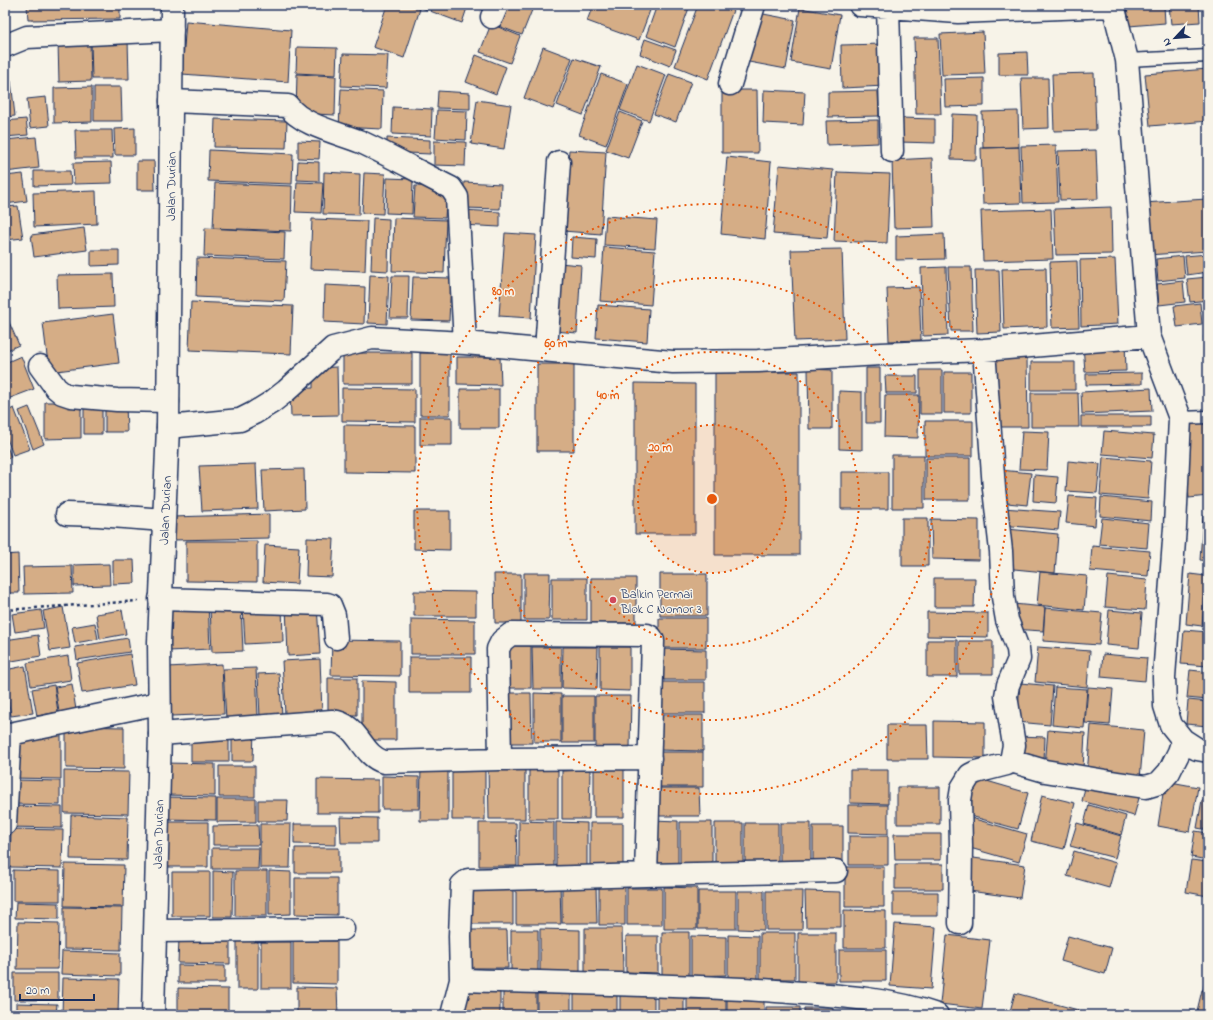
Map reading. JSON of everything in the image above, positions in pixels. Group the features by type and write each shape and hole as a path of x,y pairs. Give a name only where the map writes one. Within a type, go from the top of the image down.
{"street":[{"name":"Jalan Durian","path":"153,1015 160,734 160,599 168,426 172,5"},
{"path":"730,84 754,5"},
{"path":"860,5 958,9 1113,6 1127,60 1149,336 1180,418 1176,527 1164,677 1165,706 1171,725 1183,740 1197,749 1208,751"},
{"path":"888,7 892,151"},
{"path":"5,46 27,37 172,30"},
{"path":"171,101 288,106 294,114 330,132 359,142 451,188 457,197 466,343"},
{"path":"546,350 559,162"},
{"path":"168,426 240,420 254,413 286,391 333,348 372,338 466,343 673,362 758,361 984,350 1149,336"},
{"path":"960,923 960,800 962,788 970,775 1007,764 1011,761 1014,745 1006,696 1008,685 1019,659 1018,649 1007,620 1003,597 1001,551 994,489 984,350"},
{"path":"40,366 56,388 62,393 71,396 117,400 168,401"},
{"path":"67,514 164,520"},
{"path":"160,599 327,604 330,605 334,615 336,638"},
{"path":"500,759 498,649 502,641 511,634 647,635 651,638 653,641 646,875"},
{"path":"5,824 7,734 159,703"},
{"path":"160,734 332,721 340,722 352,729 368,752 384,762 500,759 650,758"},
{"path":"1011,761 1045,771 1146,787 1159,783 1169,772 1183,740"},
{"path":"452,1015 462,980 460,936 462,885 468,880 836,871"},
{"path":"156,931 343,929"},
{"path":"462,980 711,986 818,994 887,1002 937,1015"}],"lane":[{"path":"1127,60 1208,56"},
{"path":"1180,418 1208,417"}],"path":[{"path":"5,610 160,599"}],"building":[{"path":"27,5 120,5 120,19 28,20"},
{"path":"387,5 407,5 420,9 404,58 373,47"},
{"path":"413,5 429,5 427,10"},
{"path":"433,5 468,5 462,23 430,11"},
{"path":"500,5 534,5 522,35 493,24"},
{"path":"593,5 652,5 639,40 587,21"},
{"path":"657,5 690,5 675,47 646,36"},
{"path":"698,5 735,5 708,79 675,66"},
{"path":"1127,5 1164,5 1165,23 1129,26"},
{"path":"1169,5 1199,5 1200,22 1171,24"},
{"path":"800,8 840,15 831,69 791,62"},
{"path":"758,13 795,20 786,69 749,62"},
{"path":"186,21 291,30 288,82 182,74"},
{"path":"491,24 520,36 510,63 480,52"},
{"path":"983,32 985,74 942,75 940,34"},
{"path":"914,38 938,38 941,114 916,114"},
{"path":"645,39 676,50 670,66 640,54"},
{"path":"128,40 129,79 92,79 91,41"},
{"path":"90,41 91,81 59,82 58,42"},
{"path":"884,44 886,86 842,88 841,45"},
{"path":"297,47 337,48 336,75 296,73"},
{"path":"543,47 572,58 553,109 524,98"},
{"path":"1027,52 1028,75 999,75 999,53"},
{"path":"343,54 388,55 386,88 341,86"},
{"path":"476,55 506,67 496,94 466,82"},
{"path":"574,58 601,67 583,115 557,105"},
{"path":"637,64 666,75 649,121 620,110"},
{"path":"1208,69 1208,121 1150,126 1145,74"},
{"path":"1094,73 1096,130 1054,131 1052,74"},
{"path":"297,74 336,76 335,115 296,113"},
{"path":"601,74 628,84 606,145 579,135"},
{"path":"669,74 691,82 676,122 654,114"},
{"path":"984,78 984,106 945,107 944,79"},
{"path":"1021,78 1048,78 1049,128 1023,129"},
{"path":"11,81 15,116 5,117 5,82"},
{"path":"92,87 92,122 54,123 54,88"},
{"path":"94,87 121,87 122,121 94,121"},
{"path":"341,89 383,91 382,129 339,127"},
{"path":"722,90 757,90 758,153 722,153"},
{"path":"764,90 805,92 803,125 763,123"},
{"path":"438,91 470,93 470,109 437,108"},
{"path":"878,91 879,116 828,117 828,92"},
{"path":"46,97 49,126 30,128 27,99"},
{"path":"477,100 511,105 504,149 471,144"},
{"path":"393,107 432,109 431,136 392,134"},
{"path":"437,110 467,111 466,140 435,138"},
{"path":"1018,111 1019,147 983,148 982,112"},
{"path":"620,112 642,121 628,158 606,150"},
{"path":"952,114 977,115 976,160 951,159"},
{"path":"900,118 935,119 935,143 899,142"},
{"path":"26,119 28,135 5,137 5,121"},
{"path":"215,119 287,121 286,148 214,147"},
{"path":"878,120 878,143 827,145 826,121"},
{"path":"135,128 135,155 115,155 114,129"},
{"path":"75,130 112,130 113,158 76,158"},
{"path":"36,137 39,168 5,172 5,140"},
{"path":"387,138 430,140 430,154 387,152"},
{"path":"298,141 320,142 319,159 298,158"},
{"path":"434,141 466,142 465,166 434,165"},
{"path":"1056,145 1058,202 1023,203 1021,146"},
{"path":"1019,147 1021,203 983,204 981,148"},
{"path":"209,150 293,154 292,184 208,181"},
{"path":"569,150 606,152 601,234 563,231"},
{"path":"1096,150 1098,199 1060,200 1058,151"},
{"path":"727,157 771,162 765,239 721,234"},
{"path":"932,158 934,227 894,228 892,160"},
{"path":"137,161 154,161 155,190 137,190"},
{"path":"298,161 319,162 319,181 297,180"},
{"path":"111,162 112,183 74,184 73,163"},
{"path":"779,165 833,170 827,238 773,234"},
{"path":"34,171 70,171 71,185 34,186"},
{"path":"324,172 360,174 359,215 323,214"},
{"path":"837,172 890,174 887,243 834,241"},
{"path":"364,173 385,174 383,214 362,213"},
{"path":"23,174 27,201 5,204 5,176"},
{"path":"387,178 413,179 412,214 386,213"},
{"path":"297,182 323,183 321,213 295,212"},
{"path":"464,182 501,184 500,209 463,208"},
{"path":"215,183 292,186 291,231 213,228"},
{"path":"415,186 447,187 445,218 413,217"},
{"path":"96,191 97,224 34,227 33,193"},
{"path":"1207,199 1208,251 1147,255 1143,203"},
{"path":"18,206 23,238 5,240 5,207"},
{"path":"1111,207 1112,254 1056,255 1054,209"},
{"path":"1051,209 1053,259 983,261 981,211"},
{"path":"461,210 500,212 500,227 461,225"},
{"path":"606,216 657,220 655,248 604,245"},
{"path":"373,218 389,219 388,271 371,270"},
{"path":"394,218 446,220 444,273 392,271"},
{"path":"312,219 367,221 365,271 310,269"},
{"path":"84,228 87,250 34,257 31,235"},
{"path":"205,228 285,232 284,259 204,256"},
{"path":"505,233 536,235 531,318 499,316"},
{"path":"944,234 945,259 896,260 896,236"},
{"path":"572,237 597,239 596,259 571,257"},
{"path":"604,247 655,251 651,305 600,301"},
{"path":"842,249 845,339 795,341 791,250"},
{"path":"91,250 119,250 119,265 91,266"},
{"path":"1208,254 1208,272 1187,275 1185,256"},
{"path":"1183,256 1185,278 1158,281 1156,259"},
{"path":"197,258 286,261 284,301 196,297"},
{"path":"1115,259 1118,324 1081,326 1080,260"},
{"path":"1077,261 1079,327 1052,328 1050,262"},
{"path":"559,263 581,265 577,333 555,331"},
{"path":"946,267 948,335 923,336 921,268"},
{"path":"948,267 971,267 973,331 951,331"},
{"path":"1046,268 1047,327 1004,329 1002,269"},
{"path":"975,270 999,270 1001,332 977,333"},
{"path":"113,274 114,307 58,309 57,275"},
{"path":"370,275 389,276 387,324 368,323"},
{"path":"392,276 409,276 408,318 390,318"},
{"path":"413,277 451,278 449,321 411,320"},
{"path":"1208,277 1208,300 1190,302 1187,279"},
{"path":"1183,281 1185,302 1159,305 1157,284"},
{"path":"325,285 365,287 364,324 324,322"},
{"path":"919,287 921,340 889,341 887,288"},
{"path":"191,302 293,306 291,354 189,350"},
{"path":"1200,303 1202,324 1177,327 1174,306"},
{"path":"598,305 649,309 647,342 596,338"},
{"path":"1208,305 1208,325 1206,306"},
{"path":"5,313 19,345 5,351"},
{"path":"113,314 119,363 49,372 43,323"},
{"path":"1208,335 1208,376 1204,336"},
{"path":"1125,342 1126,371 1085,372 1083,344"},
{"path":"343,353 412,353 412,384 343,384"},
{"path":"420,353 450,353 450,415 420,415"},
{"path":"21,356 34,389 5,400 5,363"},
{"path":"457,357 500,357 501,385 457,384"},
{"path":"1027,358 1028,427 992,427 991,359"},
{"path":"1031,362 1075,362 1075,390 1031,390"},
{"path":"537,364 574,364 574,451 537,451"},
{"path":"337,367 338,415 291,416 290,389 313,388 313,368"},
{"path":"866,368 880,368 880,423 866,423"},
{"path":"808,369 832,370 832,429 809,429"},
{"path":"920,370 942,370 942,414 920,414"},
{"path":"715,372 799,372 799,555 715,555"},
{"path":"944,372 971,372 971,413 944,413"},
{"path":"1142,373 1142,384 1086,385 1086,374"},
{"path":"885,376 917,376 917,393 886,393"},
{"path":"635,383 695,384 695,534 635,534"},
{"path":"342,388 415,389 415,422 342,421"},
{"path":"1151,388 1152,411 1082,414 1081,392"},
{"path":"460,389 499,389 499,428 460,428"},
{"path":"839,391 862,392 862,450 839,449"},
{"path":"1031,393 1078,393 1079,427 1031,427"},
{"path":"885,395 919,395 918,438 884,437"},
{"path":"84,401 102,401 102,434 84,434"},
{"path":"45,402 81,402 81,438 45,439"},
{"path":"105,404 126,404 127,432 105,432"},
{"path":"29,407 44,444 33,449 19,411"},
{"path":"14,408 30,449 13,455 5,433 5,412"},
{"path":"1081,416 1151,416 1151,427 1081,427"},
{"path":"420,417 452,417 452,445 420,445"},
{"path":"925,421 973,421 973,456 925,456"},
{"path":"1208,422 1208,496 1189,498 1183,424"},
{"path":"344,425 415,426 415,473 344,472"},
{"path":"1022,431 1049,432 1047,470 1019,469"},
{"path":"1104,431 1154,435 1152,458 1102,454"},
{"path":"5,441 11,457 5,460"},
{"path":"892,455 924,455 924,508 892,508"},
{"path":"1103,457 1151,461 1148,499 1100,495"},
{"path":"926,458 970,458 970,500 926,500"},
{"path":"1068,461 1100,464 1097,493 1066,491"},
{"path":"256,464 258,509 202,511 199,466"},
{"path":"304,469 305,509 264,511 262,470"},
{"path":"1000,470 1031,473 1027,505 997,502"},
{"path":"841,472 888,472 888,509 841,509"},
{"path":"1034,475 1058,477 1056,503 1033,501"},
{"path":"1069,496 1097,498 1095,526 1066,523"},
{"path":"1101,497 1152,502 1151,521 1100,516"},
{"path":"1002,508 1060,512 1058,530 1001,525"},
{"path":"414,511 450,511 450,550 414,549"},
{"path":"269,514 269,538 173,540 173,517"},
{"path":"1203,516 1208,516 1208,561 1200,560"},
{"path":"902,518 928,518 928,566 902,566"},
{"path":"1102,518 1149,523 1147,548 1099,544"},
{"path":"931,519 979,520 979,560 932,559"},
{"path":"1007,529 1058,534 1055,573 1004,568"},
{"path":"307,538 334,539 332,577 306,576"},
{"path":"186,541 257,541 257,582 186,581"},
{"path":"265,545 299,547 297,584 263,582"},
{"path":"1092,546 1150,551 1148,576 1090,571"},
{"path":"18,554 19,593 5,593 5,555"},
{"path":"113,560 134,560 135,583 113,584"},
{"path":"109,564 110,585 74,586 74,565"},
{"path":"72,566 73,593 24,594 23,567"},
{"path":"1040,572 1087,576 1084,610 1037,605"},
{"path":"524,573 550,573 549,620 524,620"},
{"path":"494,574 521,574 521,623 495,623"},
{"path":"660,574 707,574 707,616 660,616"},
{"path":"1190,574 1206,576 1202,626 1186,624"},
{"path":"1108,576 1147,580 1145,610 1105,607"},
{"path":"552,578 587,578 587,620 552,620"},
{"name":"Balkin Permai Blok C Nomor 3","path":"591,578 636,578 636,623 591,623"},
{"path":"934,578 975,578 974,607 934,607"},
{"path":"1208,587 1208,625 1205,625"},
{"path":"414,591 476,592 476,616 414,616"},
{"path":"208,602 210,649 169,651 166,604"},
{"path":"1013,604 1045,607 1043,631 1012,629"},
{"path":"282,605 283,642 245,644 243,607"},
{"path":"317,605 320,654 288,656 286,606"},
{"path":"241,606 243,651 212,652 210,607"},
{"path":"63,607 70,648 50,651 43,611"},
{"path":"1045,608 1102,613 1099,645 1043,641"},
{"path":"41,610 44,628 15,632 12,614"},
{"path":"122,610 126,634 100,639 96,614"},
{"path":"1109,610 1142,613 1139,648 1106,645"},
{"path":"927,612 988,613 988,637 927,636"},
{"path":"659,618 706,618 706,648 659,648"},
{"path":"411,619 475,620 475,654 411,654"},
{"path":"95,623 98,639 75,643 72,627"},
{"path":"1184,630 1208,632 1208,666 1181,664"},
{"path":"38,635 41,656 6,662 5,640"},
{"path":"128,638 130,652 77,660 75,647"},
{"path":"332,640 400,641 400,676 331,675"},
{"path":"927,640 957,640 957,677 927,677"},
{"path":"959,641 993,641 993,674 959,674"},
{"path":"500,646 531,646 531,688 500,688"},
{"path":"532,647 561,647 561,689 533,689"},
{"path":"563,647 598,647 597,689 562,688"},
{"path":"600,647 630,647 630,691 600,690"},
{"path":"1038,647 1090,651 1087,687 1035,682"},
{"path":"659,649 706,650 706,680 659,680"},
{"path":"130,654 135,685 82,693 77,663"},
{"path":"1103,654 1147,658 1145,681 1101,677"},
{"path":"68,656 71,680 31,686 27,663"},
{"path":"409,657 471,657 471,693 409,693"},
{"path":"320,659 322,713 285,714 282,661"},
{"path":"222,664 224,714 171,716 168,667"},
{"path":"25,666 33,713 11,716 5,681 5,670"},
{"path":"256,668 258,717 226,719 223,669"},
{"path":"1190,670 1208,672 1208,700 1187,698"},
{"path":"279,673 282,715 260,717 258,674"},
{"path":"328,678 357,678 357,715 328,715"},
{"path":"362,681 396,682 396,740 362,740"},
{"path":"658,682 705,682 705,713 658,713"},
{"path":"1020,683 1053,686 1050,725 1017,722"},
{"path":"72,684 76,710 59,712 55,687"},
{"path":"54,685 58,712 37,716 32,689"},
{"path":"1055,687 1087,689 1084,728 1052,725"},
{"path":"1088,687 1113,689 1110,725 1085,723"},
{"path":"503,693 531,693 532,743 503,743"},
{"path":"534,693 561,694 561,742 534,742"},
{"path":"562,696 594,696 594,743 562,743"},
{"path":"595,696 631,696 630,748 595,748"},
{"path":"5,700 8,721 5,721"},
{"path":"1188,700 1208,702 1208,726 1186,724"},
{"path":"659,715 703,715 703,751 659,750"},
{"path":"934,721 985,722 985,758 934,757"},
{"path":"887,725 927,725 928,759 887,759"},
{"path":"1091,725 1144,730 1140,779 1087,775"},
{"path":"66,726 124,727 124,769 66,768"},
{"path":"232,730 254,730 253,761 232,761"},
{"path":"1048,730 1085,733 1083,769 1045,766"},
{"path":"15,734 61,735 61,779 14,778"},
{"path":"191,736 229,736 229,762 191,762"},
{"path":"1017,736 1045,737 1044,760 1016,759"},
{"path":"658,752 703,752 703,787 658,787"},
{"path":"165,763 215,764 215,796 165,795"},
{"path":"219,766 255,766 255,797 219,797"},
{"path":"421,766 448,767 448,821 420,821"},
{"path":"488,768 525,769 525,819 489,819"},
{"path":"529,768 558,769 558,819 529,819"},
{"path":"452,769 485,769 485,820 452,820"},
{"path":"594,769 624,769 624,817 594,817"},
{"path":"590,770 589,819 562,819 562,771"},
{"path":"850,770 888,770 888,804 850,803"},
{"path":"64,771 129,772 128,814 64,813"},
{"path":"382,776 419,777 419,809 382,809"},
{"path":"973,777 1028,793 1018,829 963,814"},
{"path":"317,779 378,780 378,813 317,813"},
{"path":"13,780 60,781 60,805 13,804"},
{"path":"1165,781 1198,787 1190,832 1158,826"},
{"path":"1086,783 1139,798 1134,816 1082,801"},
{"path":"897,787 940,787 940,824 897,824"},
{"path":"658,788 699,788 700,816 658,816"},
{"path":"1042,795 1075,803 1064,849 1031,841"},
{"path":"164,797 216,798 216,820 164,819"},
{"path":"217,799 256,799 256,822 217,822"},
{"path":"258,800 288,800 287,821 258,821"},
{"path":"1202,800 1208,801 1208,830 1197,828"},
{"path":"848,805 888,805 888,834 848,833"},
{"path":"1089,805 1126,816 1121,835 1084,824"},
{"path":"10,806 62,807 62,828 10,827"},
{"path":"71,815 128,817 127,860 70,859"},
{"path":"340,817 377,818 377,843 341,843"},
{"path":"971,818 1027,834 1019,862 963,846"},
{"path":"653,820 678,821 678,867 653,867"},
{"path":"519,821 554,822 554,867 519,867"},
{"path":"164,822 208,822 208,867 164,867"},
{"path":"556,822 587,823 587,866 556,866"},
{"path":"680,822 712,822 712,868 680,868"},
{"path":"479,823 516,823 517,866 479,866"},
{"path":"590,823 623,823 623,867 590,867"},
{"path":"715,823 743,823 743,870 715,870"},
{"path":"745,823 778,823 778,869 745,868"},
{"path":"780,823 811,823 811,867 780,867"},
{"path":"1077,823 1121,836 1115,858 1070,846"},
{"path":"260,824 291,824 290,868 260,868"},
{"path":"294,824 336,824 336,845 294,844"},
{"path":"258,825 259,845 213,845 213,826"},
{"path":"813,826 843,826 843,867 813,867"},
{"path":"11,829 63,830 62,868 10,867"},
{"path":"1195,831 1208,833 1208,860 1191,857"},
{"path":"894,834 941,834 941,860 895,860"},
{"path":"849,836 888,836 888,865 849,865"},
{"path":"212,848 259,848 258,869 212,869"},
{"path":"295,848 339,848 339,873 295,873"},
{"path":"1074,851 1116,863 1109,888 1067,876"},
{"path":"966,857 1025,865 1020,898 962,890"},
{"path":"1191,860 1208,862 1208,896 1186,892"},
{"path":"65,864 124,865 123,907 64,906"},
{"path":"895,864 943,864 943,889 895,889"},
{"path":"845,867 884,867 884,907 845,907"},
{"path":"13,870 60,871 60,901 13,901"},
{"path":"213,871 233,872 232,917 213,917"},
{"path":"235,871 267,871 267,916 235,916"},
{"path":"269,871 291,872 291,914 269,915"},
{"path":"172,872 210,872 210,916 172,916"},
{"path":"295,878 337,878 337,915 295,914"},
{"path":"465,883 513,884 513,924 465,924"},
{"path":"516,884 560,884 561,924 516,924"},
{"path":"562,886 596,886 597,923 562,923"},
{"path":"599,886 625,886 625,925 599,925"},
{"path":"664,887 697,888 697,929 664,929"},
{"path":"627,888 662,888 662,925 627,925"},
{"path":"698,891 736,891 736,929 698,929"},
{"path":"738,891 764,891 764,930 738,929"},
{"path":"766,891 803,891 802,930 766,930"},
{"path":"805,891 841,892 841,927 806,927"},
{"path":"893,892 938,892 938,916 893,916"},
{"path":"16,902 59,903 59,919 15,918"},
{"path":"64,907 122,908 121,950 64,949"},
{"path":"844,910 886,911 886,948 844,948"},
{"path":"18,922 59,923 58,969 17,969"},
{"path":"895,924 936,927 931,989 890,986"},
{"path":"585,928 622,928 623,974 585,973"},
{"path":"540,929 580,930 580,975 540,975"},
{"path":"471,930 507,930 508,968 471,968"},
{"path":"511,930 538,930 538,974 511,974"},
{"path":"662,932 689,932 689,977 662,976"},
{"path":"760,933 795,933 795,979 760,979"},
{"path":"798,933 836,933 836,982 798,982"},
{"path":"728,935 758,936 758,979 728,979"},
{"path":"947,935 990,940 982,1009 940,1004"},
{"path":"626,936 658,936 658,973 626,972"},
{"path":"691,936 726,937 726,975 691,976"},
{"path":"1068,936 1112,948 1105,974 1061,961"},
{"path":"237,938 258,938 258,989 237,989"},
{"path":"179,939 230,940 230,964 178,963"},
{"path":"293,941 337,941 337,984 293,983"},
{"path":"261,942 291,942 291,988 261,988"},
{"path":"839,950 886,950 886,981 839,981"},
{"path":"62,951 120,953 120,976 61,974"},
{"path":"178,965 225,966 225,983 178,983"},
{"path":"14,973 58,973 58,1000 14,1000"},
{"path":"1208,974 1208,991 1203,990"},
{"path":"63,978 119,979 118,1015 62,1015"},
{"path":"465,985 500,985 500,1015 465,1015"},
{"path":"503,985 536,986 536,1015 503,1015"},
{"path":"297,987 337,988 338,1015 297,1015"},
{"path":"537,987 571,988 571,1015 537,1015"},
{"path":"574,987 617,987 617,1015 574,1015"},
{"path":"178,988 228,989 228,1015 178,1015"},
{"path":"1202,990 1208,992 1208,1014 1197,1011"},
{"path":"620,991 654,991 654,1015 620,1015"},
{"path":"657,992 684,993 684,1015 657,1015"},
{"path":"1015,993 1078,1010 1076,1015 1009,1015"},
{"path":"687,999 726,999 726,1015 687,1015"},
{"path":"727,999 764,999 764,1015 727,1015"},
{"path":"16,1003 57,1004 56,1015 16,1015"},
{"path":"766,1007 800,1007 800,1015 766,1015"},
{"path":"804,1008 833,1008 833,1015 804,1015"},
{"path":"1190,1011 1206,1015 1189,1015"}],"place":[{"name":"Balkin Permai Blok C Nomor 3","path":"613,600"}]}
